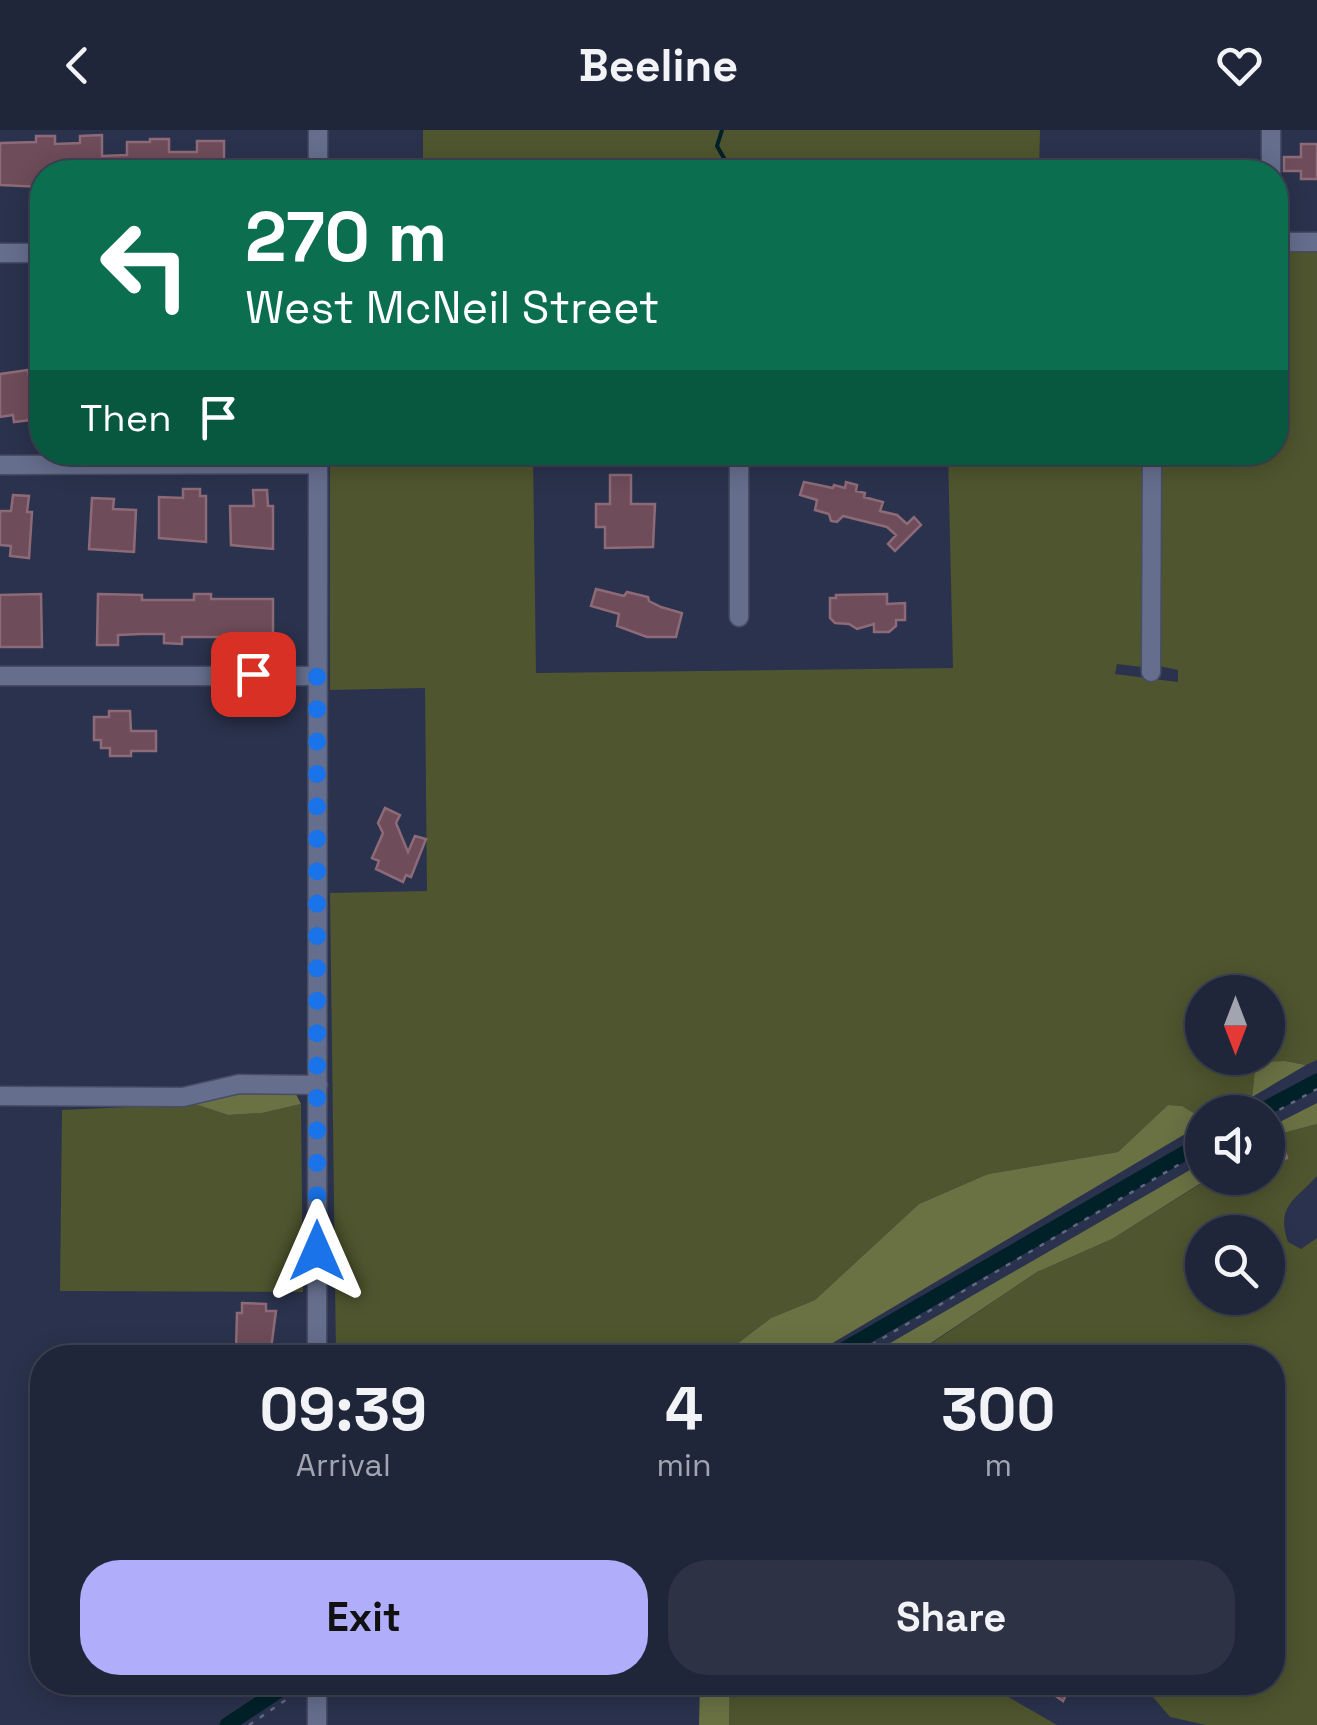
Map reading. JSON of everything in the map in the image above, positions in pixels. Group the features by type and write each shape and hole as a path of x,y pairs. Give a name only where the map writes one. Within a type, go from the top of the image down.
{"street":[{"path":"318,130 318,160"},
{"path":"1271,130 1271,160"},
{"path":"1288,242 1317,242"},
{"path":"0,252 30,253"},
{"path":"0,466 40,465"},
{"path":"317,1345 318,465"},
{"path":"739,617 740,465"},
{"path":"1151,672 1152,465"},
{"path":"0,676 317,676"},
{"path":"0,1096 183,1097 239,1084 318,1085"},
{"path":"311,1695 317,1725"}],"path":[{"path":"1285,1107 1317,1089"},
{"path":"871,1345 1185,1161"},
{"path":"249,1725 295,1695"}],"green space":[{"path":"423,130 1040,130 1039,160 423,160"},
{"path":"1288,251 1317,251 1317,1060 1306,1065 1285,1061 1285,975 1185,975 1185,1075 1254,1075 1252,1095 1185,1095 1185,1108 1168,1105 1118,1152 988,1174 919,1204 815,1300 771,1318 736,1345 336,1345 330,893 427,891 425,688 330,690 330,465 533,465 536,673 953,668 948,465 1146,465 1142,667 1117,664 1115,674 1178,682 1178,670 1159,666 1159,465 1288,465"},
{"path":"1285,1061 1306,1065 1255,1095 1252,1095 1254,1075 1285,1075"},
{"path":"242,1092 295,1092 301,1104 262,1113 228,1115 195,1104"},
{"path":"1317,1103 1317,1124 1285,1132 1285,1119"},
{"path":"195,1104 228,1115 262,1113 301,1104 303,1292 60,1291 62,1110"},
{"path":"1168,1105 1185,1108 1185,1134 829,1345 736,1345 771,1318 815,1300 919,1204 988,1174 1118,1152"},
{"path":"1317,1124 1317,1176 1290,1204 1285,1215 1185,1215 1185,1315 1285,1315 1285,1229 1288,1242 1301,1249 1317,1238 1317,1725 1206,1725 1170,1717 1151,1695 1285,1695 1285,1345 929,1345 1037,1272 1112,1239 1185,1194 1285,1195 1285,1132"},
{"path":"1185,1173 1185,1193 1112,1239 1037,1272 928,1345 887,1345"},
{"path":"700,1695 730,1695 729,1725 699,1725"},
{"path":"730,1695 1005,1695 1057,1725 729,1725"}],"building":[{"path":"102,135 102,156 127,155 127,142 150,139 169,139 169,152 197,152 197,141 224,141 224,160 30,160 30,186 0,185 0,143 36,142 36,136 55,136 55,144 80,143 80,136"},
{"path":"1301,144 1317,144 1317,179 1301,179 1301,171 1288,171 1288,160 1284,157 1301,157"},
{"path":"28,370 30,420 14,422 13,415 0,417 0,374"},
{"path":"610,475 631,475 631,504 655,504 653,547 605,548 605,527 596,527 596,504 610,504"},
{"path":"804,482 833,488 845,488 846,482 857,485 856,491 865,493 864,497 883,502 880,511 897,515 907,524 914,517 921,525 895,551 888,544 896,535 887,527 843,516 837,522 831,521 829,514 815,510 817,500 800,495"},
{"path":"183,489 200,489 200,496 206,496 206,542 159,538 159,497 183,498"},
{"path":"253,490 267,490 268,506 273,506 273,549 231,545 230,506 254,506"},
{"path":"13,495 29,496 29,558 10,556 11,546 0,545 0,511 11,511"},
{"path":"92,498 114,499 113,509 136,510 134,552 89,549"},
{"path":"596,589 648,597 661,607 682,613 676,637 647,637 617,626 619,614 591,606"},
{"path":"41,594 42,647 0,647 0,595"},
{"path":"98,594 142,595 142,600 194,600 194,594 211,594 211,599 273,599 273,641 268,641 268,649 253,649 253,641 230,641 230,637 182,637 182,644 164,643 164,634 141,634 118,635 118,645 97,645"},
{"path":"887,594 887,604 905,603 905,620 896,620 896,626 889,632 874,632 874,624 857,629 830,618 830,598 836,595"},
{"path":"109,711 130,711 131,731 156,731 156,751 110,756 110,748 101,748 101,740 94,740 94,717 109,717"},
{"path":"385,808 400,815 396,823 408,852 415,836 426,839 411,877 406,875 403,882 376,869 379,861 372,858 383,833 378,823"},
{"path":"242,1303 266,1304 266,1311 276,1311 272,1345 236,1345 237,1313 242,1313"}],"waterway":[{"path":"722,130 717,146 725,160"},
{"path":"1285,1098 1317,1081"},
{"path":"852,1345 1185,1153"},
{"path":"227,1725 272,1695"}],"route":[{"path":"253,674 317,676 317,1251"}]}
